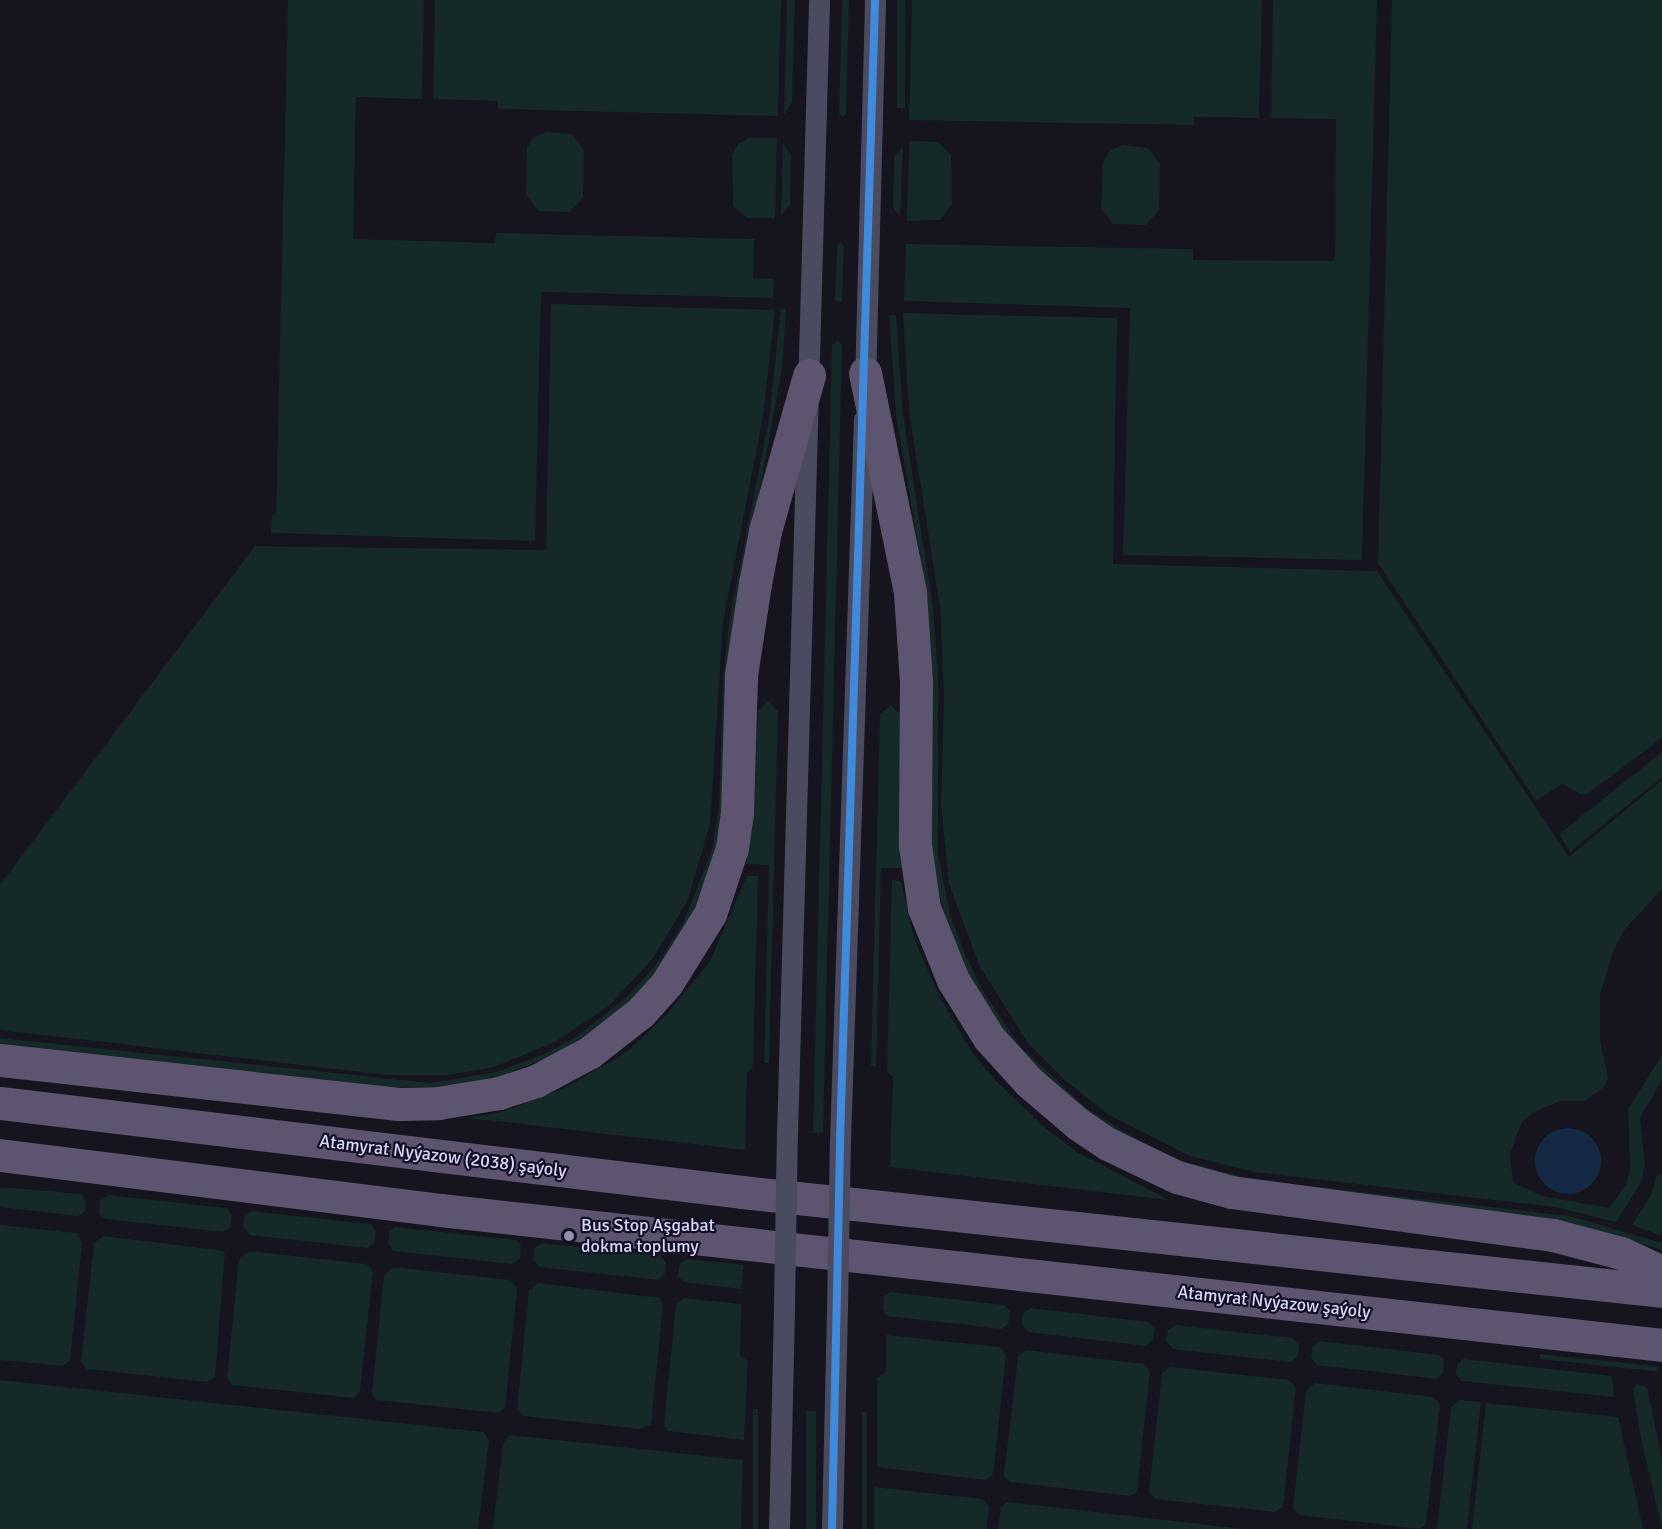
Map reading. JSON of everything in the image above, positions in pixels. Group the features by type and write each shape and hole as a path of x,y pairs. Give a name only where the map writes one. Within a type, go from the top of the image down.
{"main road":[{"path":"865,373 910,593 915,671 915,845 924,908 953,980 989,1038 1029,1082 1078,1124 1108,1144 1177,1177 1231,1192 1553,1234 1621,1253 1662,1272"},
{"path":"0,1060 399,1104 438,1103 499,1093 536,1081 590,1052 641,1012 667,983 693,945 710,914 730,857 737,812 741,675 755,584 765,531 809,375"},
{"name":"Atamyrat Nyýazow (2038) şaýoly","path":"0,1103 886,1207 1662,1291"},
{"name":"Atamyrat Nyýazow şaýoly","path":"0,1155 440,1210 1662,1345"}],"street":[{"path":"779,1529 787,1134 819,0"},
{"path":"832,1529 840,1141 875,0"}],"green space":[{"path":"288,0 424,0 422,99 356,97 353,239 495,243 496,233 754,239 753,278 774,279 773,298 541,292 535,541 271,533 272,515 276,514"},
{"path":"435,0 781,0 778,116 498,109 498,101 433,99"},
{"path":"787,0 795,0 792,102 784,115"},
{"path":"842,0 849,0 846,114 843,117 839,114"},
{"path":"897,0 905,0 905,108 897,108"},
{"path":"912,0 1262,0 1259,118 1194,117 1194,125 909,120"},
{"path":"1273,0 1377,0 1362,560 1123,555 1130,308 904,301 906,244 1193,249 1193,260 1335,261 1336,119 1271,118"},
{"path":"1392,0 1662,0 1662,738 1589,793 1582,795 1562,784 1536,801 1378,563"},
{"path":"547,132 572,134 584,150 583,197 570,212 538,211 526,195 527,149 533,137"},
{"path":"749,138 777,138 775,218 747,218 733,206 732,156 738,144"},
{"path":"909,141 938,142 951,155 952,204 940,220 907,221"},
{"path":"783,144 791,155 790,205 781,215"},
{"path":"1123,145 1148,148 1160,164 1159,210 1146,225 1113,224 1101,208 1103,162 1110,150"},
{"path":"903,146 900,217 893,207 894,157"},
{"path":"840,242 844,246 842,301 835,301 837,246"},
{"path":"551,304 775,310 763,417 723,621 710,824 687,902 653,958 609,1006 555,1042 494,1067 449,1075 387,1075 0,1030 0,885 255,546 546,550"},
{"path":"781,309 786,309 782,369 752,532 724,807 709,879 676,946 631,1002 561,1052 497,1078 450,1087 386,1087 0,1044 0,1038 431,1083 496,1072 542,1055 576,1037 627,997 658,962 683,923 712,850 719,807 723,681 729,622 769,418"},
{"path":"903,313 1117,318 1113,564 1377,571 1569,857 1662,780 1662,889 1625,929 1614,949 1600,994 1600,1041 1608,1078 1604,1087 1585,1101 1560,1101 1534,1112 1522,1122 1510,1153 1513,1182 1542,1196 1609,1208 1626,1185 1630,1170 1628,1109 1662,1055 1662,1080 1640,1118 1645,1165 1641,1183 1616,1222 1555,1207 1254,1172 1190,1156 1109,1115 1066,1081 1027,1042 979,965 949,884 941,805 944,695 940,607 909,412"},
{"path":"889,315 896,315 903,414 933,608 938,671 938,854 950,914 965,954 984,993 1019,1045 1086,1108 1145,1144 1185,1162 1256,1180 1570,1216 1662,1243 1662,1250 1569,1222 1209,1176 1103,1127 1014,1049 968,977 944,916 931,855 924,580 896,415"},
{"path":"838,340 842,345 823,1133 813,1133 832,345"},
{"path":"768,701 778,711 769,1063 764,1063 769,865 746,864 755,792 758,711"},
{"path":"891,705 901,715 899,820 904,868 881,868 876,1066 871,1066 880,714"},
{"path":"1662,752 1662,777 1570,852 1559,834"},
{"path":"747,876 758,876 753,1067 747,1073 745,1150 468,1118 502,1112 563,1089 625,1053 667,1014 710,961"},
{"path":"892,880 901,881 914,938 940,998 974,1055 995,1080 1045,1128 1077,1152 1169,1200 890,1167 893,1077 887,1071"},
{"path":"1662,1173 1662,1236 1632,1225 1651,1195 1656,1177"},
{"path":"0,1187 81,1194 86,1201 85,1211 78,1216 0,1207"},
{"path":"108,1195 226,1208 232,1215 231,1227 223,1232 105,1219 99,1213 100,1201"},
{"path":"252,1211 370,1224 376,1231 375,1242 368,1248 250,1235 243,1227 244,1216"},
{"path":"0,1225 77,1233 82,1243 70,1361 62,1366 0,1360"},
{"path":"395,1227 516,1240 521,1245 520,1258 513,1264 393,1251 388,1243 389,1231"},
{"path":"104,1236 225,1251 215,1377 208,1382 87,1369 81,1362 94,1243"},
{"path":"542,1243 661,1256 666,1263 665,1273 658,1280 539,1267 533,1259 534,1248"},
{"path":"249,1251 366,1264 373,1271 360,1391 353,1398 232,1385 227,1378 239,1259"},
{"path":"686,1259 744,1265 741,1289 684,1282 678,1276 680,1264"},
{"path":"393,1267 510,1280 517,1289 505,1408 498,1413 377,1400 372,1394 384,1275"},
{"path":"538,1283 660,1298 663,1305 651,1424 641,1429 523,1416 517,1409 529,1290"},
{"path":"890,1292 1004,1305 1010,1311 1009,1323 1002,1329 887,1316 883,1308 884,1297"},
{"path":"684,1298 741,1304 740,1356 748,1361 744,1440 668,1431 664,1425 676,1304"},
{"path":"1031,1308 1148,1322 1155,1329 1153,1339 1146,1346 1028,1332 1022,1324 1023,1313"},
{"path":"1176,1325 1293,1338 1299,1345 1298,1356 1291,1362 1173,1349 1166,1341 1168,1330"},
{"path":"886,1335 1000,1347 1006,1355 993,1475 985,1480 877,1467 877,1378 886,1372"},
{"path":"1320,1341 1440,1355 1444,1361 1443,1373 1437,1379 1317,1365 1311,1358 1313,1346"},
{"path":"1026,1350 1144,1364 1150,1371 1137,1492 1129,1496 1010,1482 1004,1476 1018,1356"},
{"path":"1540,1354 1658,1366 1658,1371 1539,1359"},
{"path":"1463,1359 1612,1376 1614,1397 1461,1381 1456,1374 1457,1364"},
{"path":"1171,1367 1289,1380 1296,1388 1283,1507 1274,1512 1155,1499 1149,1492 1162,1373"},
{"path":"0,1380 484,1432 489,1441 478,1529 0,1529"},
{"path":"1315,1383 1433,1397 1440,1404 1426,1524 1420,1529 1299,1515 1293,1508 1306,1390"},
{"path":"1636,1384 1647,1387 1662,1459 1662,1528 1641,1440 1633,1389"},
{"path":"1459,1400 1481,1402 1467,1529 1437,1529 1451,1407"},
{"path":"1486,1403 1618,1417 1643,1529 1472,1529"},
{"path":"753,1409 758,1409 758,1529 753,1529"},
{"path":"806,1411 816,1411 816,1529 806,1529"},
{"path":"862,1412 867,1412 867,1529 862,1529"},
{"path":"510,1435 743,1460 741,1529 493,1529 503,1443"},
{"path":"874,1487 983,1499 989,1507 987,1529 874,1529"},
{"path":"1007,1502 1244,1529 998,1529 1001,1507"}],"water":[{"path":"1568,1128 1581,1131 1591,1138 1598,1148 1601,1161 1598,1174 1591,1184 1581,1191 1568,1194 1555,1191 1545,1184 1538,1174 1535,1161 1538,1148 1545,1138 1555,1131"}],"cycle path":[{"path":"832,1529 840,1141 875,0"}],"place":[{"name":"Bus Stop Aşgabat dokma toplumy","path":"569,1236"}]}
